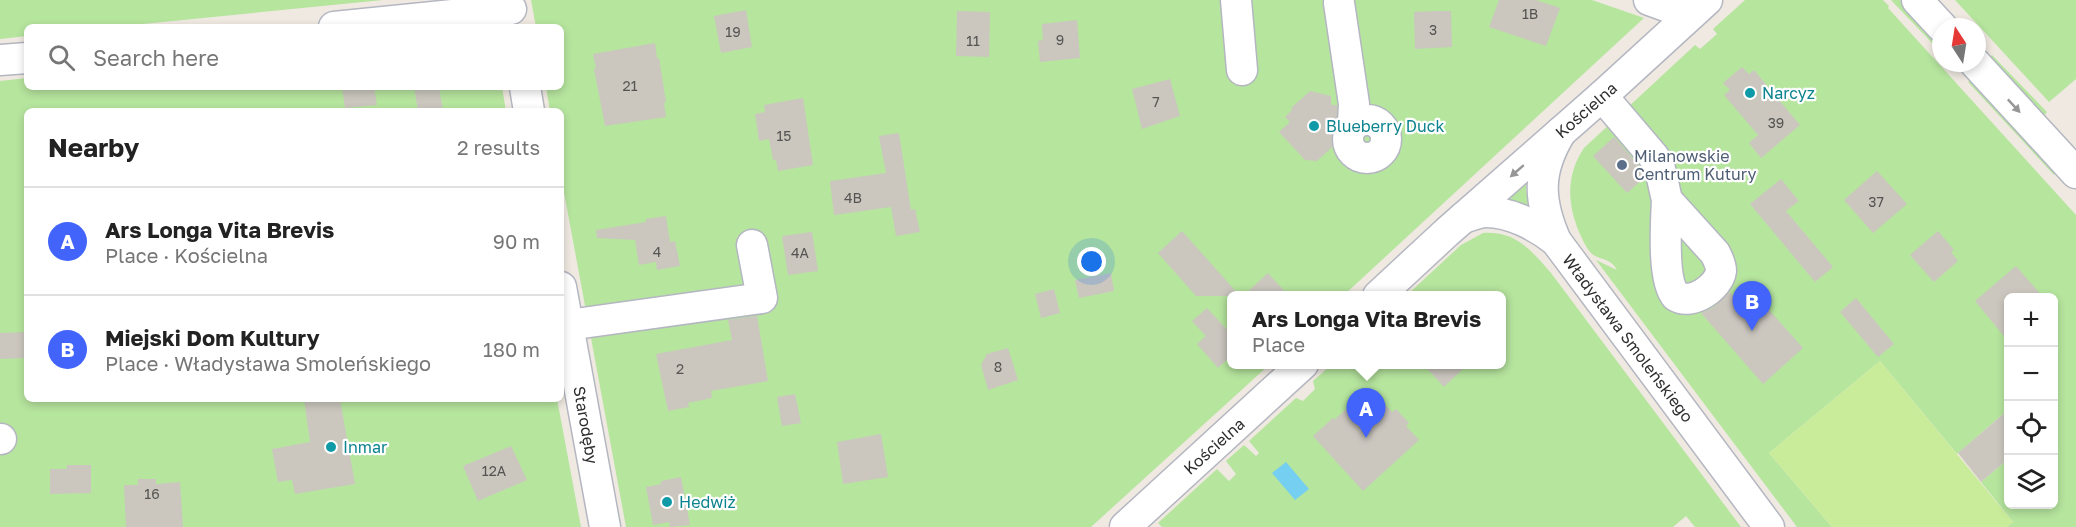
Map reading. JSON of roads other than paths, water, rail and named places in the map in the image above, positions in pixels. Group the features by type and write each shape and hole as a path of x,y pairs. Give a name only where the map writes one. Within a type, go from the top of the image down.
{"street":[{"path":"1236,0 1242,70"},
{"path":"1649,0 1671,8 1684,20"},
{"name":"Kościelna","path":"1383,291 1707,0"},
{"path":"1917,0 1934,18"},
{"path":"1339,3 1354,104 1353,123 1348,142 1361,166"},
{"path":"369,24 511,12"},
{"path":"0,60 24,58"},
{"path":"1983,72 2076,173"},
{"path":"526,90 528,108"},
{"path":"1602,96 1654,157 1660,169 1667,200"},
{"name":"Władysława Smoleńskiego","path":"1561,132 1550,149 1542,183 1544,208 1556,241 1769,527"},
{"path":"1463,218 1484,212 1505,214 1545,232 1556,241"},
{"path":"568,325 762,297 752,245"},
{"name":"Starodęby","path":"564,303 605,527"},
{"name":"Kościelna","path":"1125,527 1298,369"}],"water":[{"path":"1286,462 1309,489 1295,500 1272,473"}],"place":[{"name":"Narcyz","path":"1750,93"},
{"name":"Blueberry Duck","path":"1314,126"},
{"name":"Milanowskie Centrum Kutury","path":"1622,165"},
{"name":"Miejski Dom Kultury","path":"1752,331"},
{"name":"Ars Longa Vita Brevis","path":"1366,438"},
{"name":"Inmar","path":"331,447"},
{"name":"Hedwiż","path":"667,502"}]}
